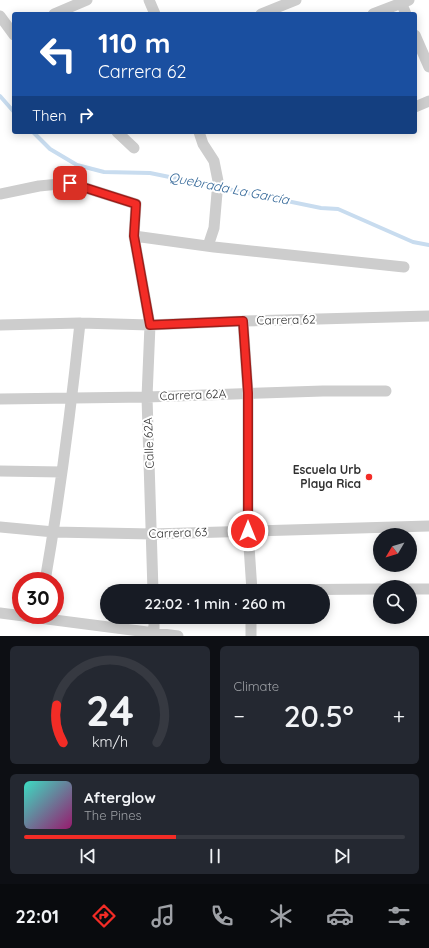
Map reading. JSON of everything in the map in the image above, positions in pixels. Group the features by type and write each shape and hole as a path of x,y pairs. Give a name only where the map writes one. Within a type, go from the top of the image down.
{"street":[{"path":"59,12 88,0"},
{"path":"149,0 154,12"},
{"path":"266,12 296,0"},
{"path":"378,12 404,1 406,12"},
{"path":"0,16 12,31"},
{"path":"417,40 429,67"},
{"path":"417,106 429,101"},
{"path":"119,134 134,148"},
{"path":"200,134 203,144 214,161 218,181 214,228 208,246"},
{"name":"Calle 62A","path":"0,194 39,186 70,183 136,204 134,236 150,325 147,397 153,584"},
{"path":"134,236 208,246 404,266"},
{"name":"Carrera 62","path":"0,324 80,323 150,325 429,316"},
{"path":"243,321 248,393 248,531 252,584"},
{"path":"47,572 54,532 72,398 80,323"},
{"name":"Carrera 62A","path":"0,398 147,397 323,391 386,391"},
{"path":"0,471 62,472"},
{"name":"Carrera 63","path":"0,527 54,532 152,534 429,526"},
{"path":"330,590 373,589"},
{"path":"417,589 429,589"},
{"path":"0,613 12,614"},
{"path":"64,619 178,636"},
{"path":"154,624 154,632"},
{"path":"251,624 251,636"}],"waterway":[{"name":"Quebrada La García","path":"0,96 12,110"},
{"name":"Quebrada La García","path":"35,134 50,149 77,165 104,172 150,173 321,208 338,209 413,242 429,245"}],"place":[{"name":"Escuela Urb Playa Rica","path":"369,477"}],"route":[{"path":"70,183 136,204 134,236 150,325 243,321 248,393 248,531"}]}
